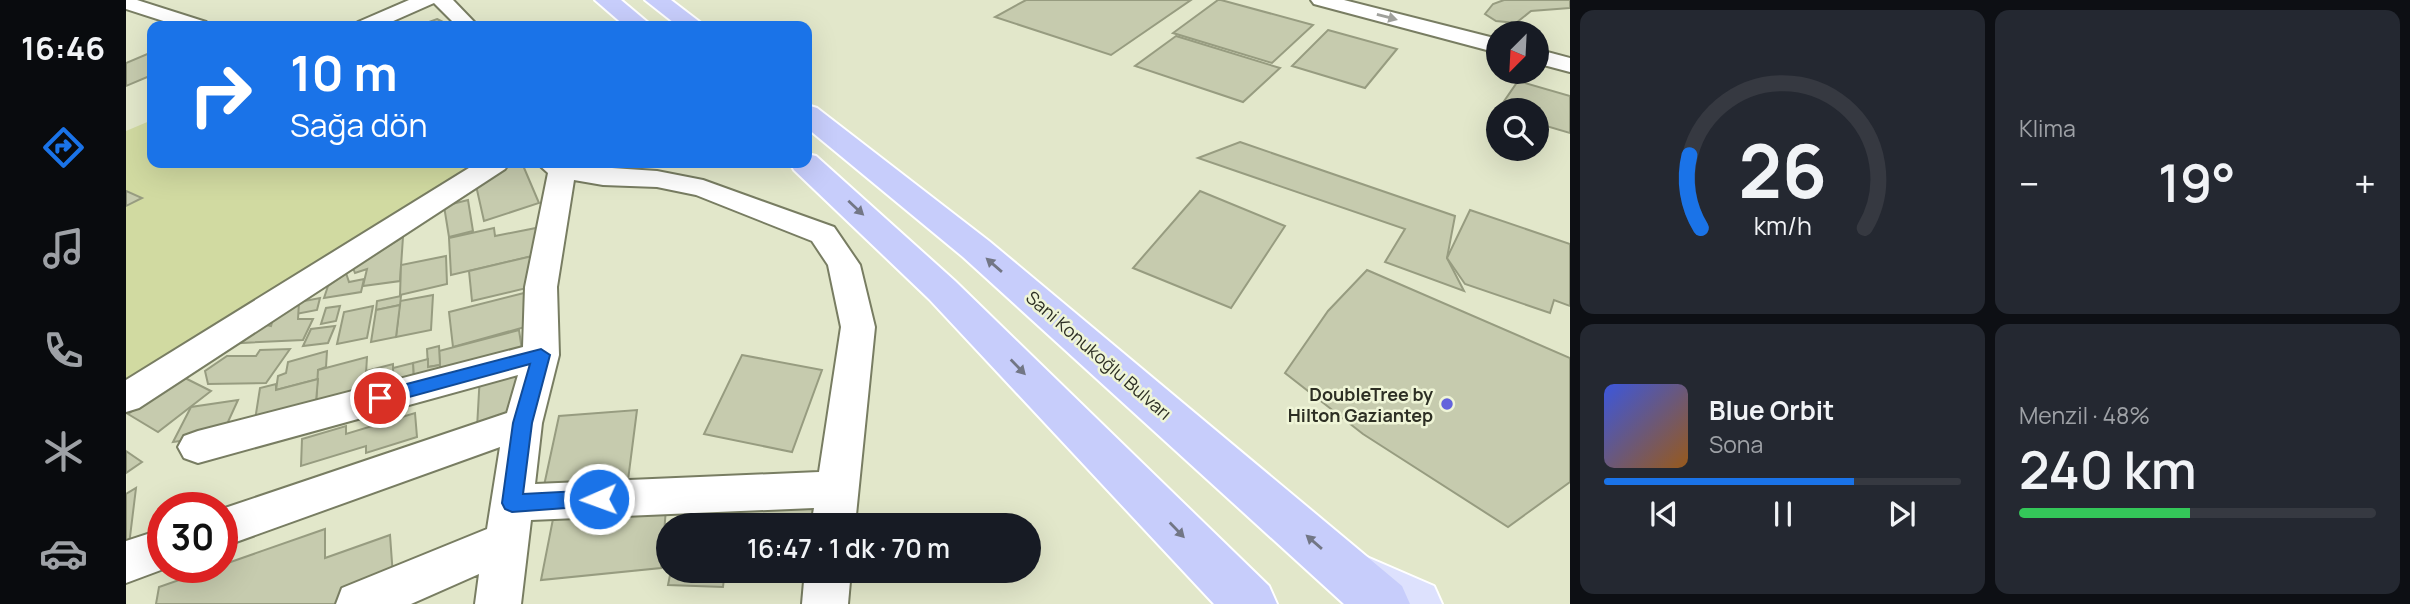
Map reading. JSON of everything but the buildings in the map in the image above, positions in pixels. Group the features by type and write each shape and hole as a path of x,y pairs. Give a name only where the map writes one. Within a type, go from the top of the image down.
{"highway":[{"path":"606,0 633,21"},
{"path":"656,0 686,21"},
{"name":"Sani Konukoğlu Bulvarı","path":"812,118 976,249 1369,591"},
{"path":"810,168 942,290 1250,604"}],"main road":[{"path":"1369,591 1415,604"}],"street":[{"path":"377,21 426,0"},
{"path":"442,0 463,21"},
{"path":"1321,0 1486,43"},
{"path":"126,2 185,21"},
{"path":"1549,59 1570,65"},
{"path":"126,398 487,168"},
{"path":"498,604 523,423 541,355 541,288 556,168"},
{"path":"359,604 509,522 834,507 858,327 844,265 823,234 703,188 657,179 603,177 561,168"},
{"path":"198,447 541,355"},
{"path":"238,522 523,423"},
{"path":"126,562 147,555"},
{"path":"825,604 827,583"}],"green space":[{"path":"147,122 147,168 487,168 126,398 126,206 142,198 126,191 126,131"}],"place":[{"name":"DoubleTree by Hilton Gaziantep","path":"1447,404"}],"route":[{"path":"380,398 541,355 523,423 512,503 599,499"}]}
